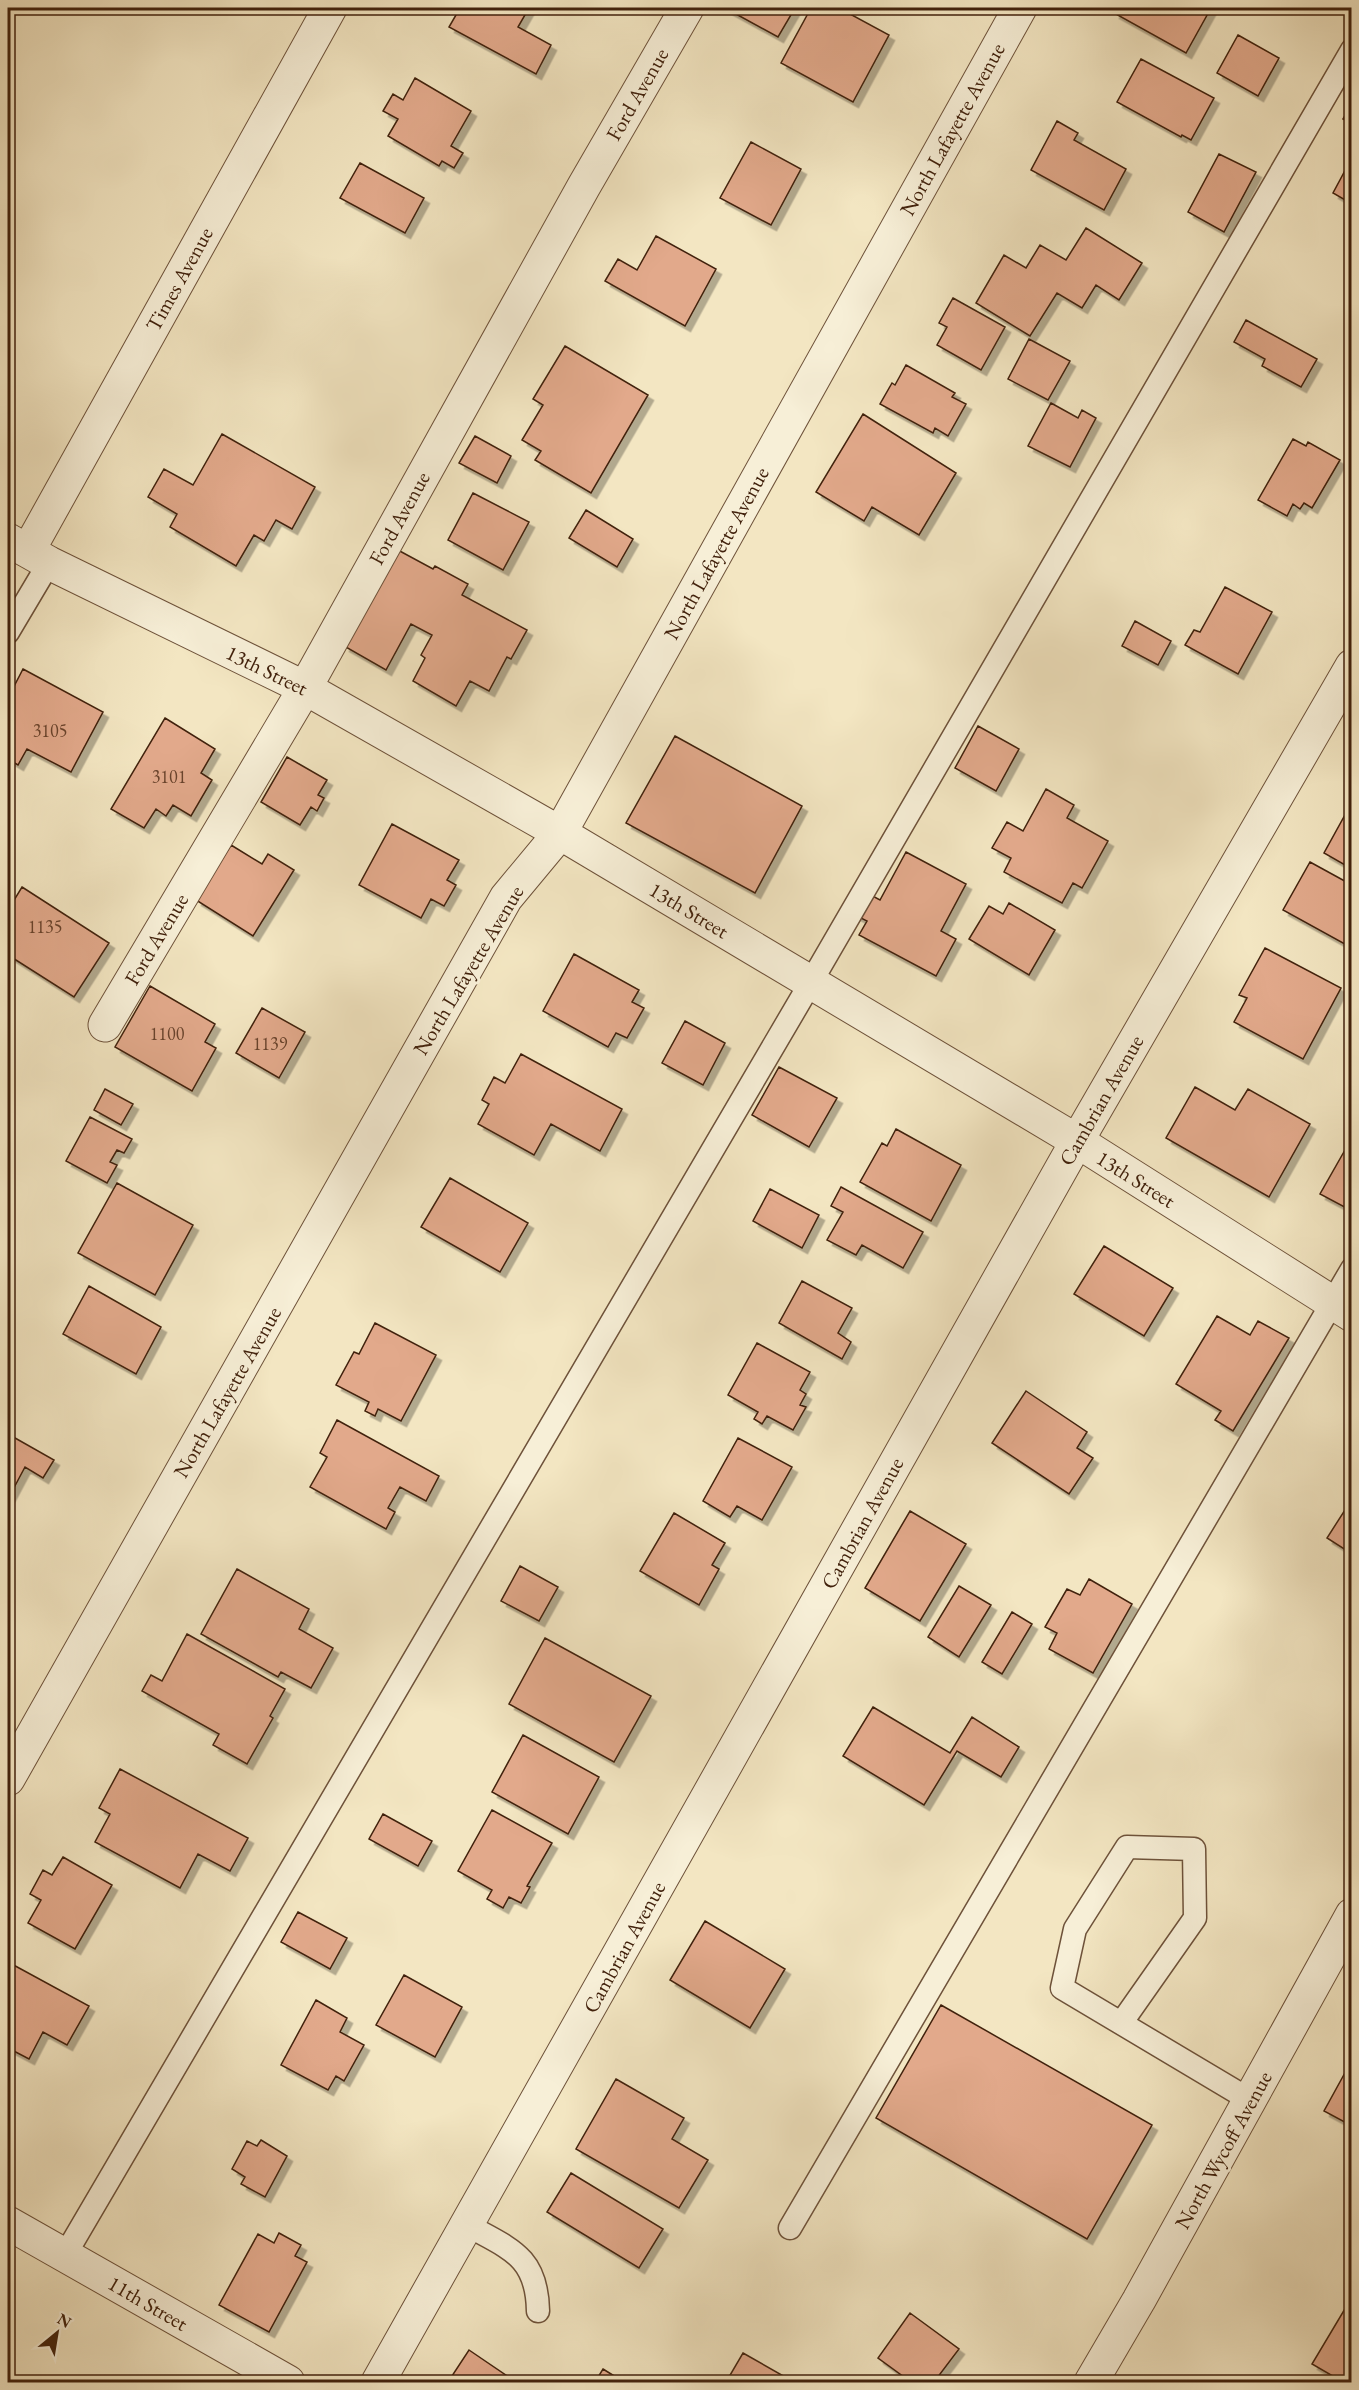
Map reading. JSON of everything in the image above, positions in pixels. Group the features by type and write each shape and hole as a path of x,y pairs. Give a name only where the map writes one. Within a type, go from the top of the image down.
{"street":[{"name":"Times Avenue","path":"28,551 330,8"},
{"name":"Ford Avenue","path":"105,1024 305,688 584,186 687,8"},
{"name":"North Lafayette Avenue","path":"8,1779 506,898 560,833 1020,8"},
{"name":"13th Street","path":"28,551 305,688 560,833 1077,1141 1342,1309"},
{"name":"Cambrian Avenue","path":"378,2382 1077,1141 1352,666"},
{"name":"North Wycoff Avenue","path":"1091,2382 1139,2300 1352,1915"},
{"name":"11th Street","path":"8,2223 288,2382"}],"lane":[{"path":"65,2255 811,982 1352,50"},
{"path":"8,632 28,551"},
{"path":"790,2228 1342,1309 1352,1269"},
{"path":"1122,2022 1195,1918 1194,1849 1127,1847 1075,1929 1062,1988 1250,2100"},
{"path":"467,2225 508,2248 523,2262 533,2275 538,2291 538,2311"}],"building":[{"path":"460,8 529,8 518,27 551,45 536,74 449,27"},
{"path":"725,8 795,8 778,37"},
{"path":"811,8 839,8 889,35 853,102 781,63"},
{"path":"1117,8 1211,8 1186,53 1114,13"},
{"path":"1238,35 1279,58 1258,96 1217,73"},
{"path":"1141,59 1214,98 1191,140 1182,135 1181,137 1117,102"},
{"path":"415,78 471,111 451,146 463,153 454,168 442,161 439,166 388,136 398,119 383,111 393,94 403,100"},
{"path":"1352,103 1352,124 1343,119"},
{"path":"1057,121 1078,133 1074,140 1126,169 1104,210 1031,170"},
{"path":"751,142 801,169 771,225 720,198"},
{"path":"1219,154 1256,172 1224,232 1188,212"},
{"path":"360,163 424,198 405,233 340,198"},
{"path":"1348,165 1352,167 1352,204 1333,193"},
{"path":"1086,228 1142,263 1119,300 1096,285 1082,308 1057,293 1030,336 976,303 1004,255 1026,268 1040,245 1066,260"},
{"path":"656,236 716,269 685,326 605,281 618,259 637,270"},
{"path":"953,298 1005,327 981,370 937,345 947,327 939,323"},
{"path":"1246,320 1317,359 1301,387 1262,366 1265,359 1234,342"},
{"path":"1029,339 1070,361 1048,400 1008,379"},
{"path":"565,346 648,395 591,493 535,460 541,451 522,440 543,405 533,399"},
{"path":"906,365 955,393 952,397 966,404 948,436 935,428 933,433 880,404 892,383 895,385"},
{"path":"1051,403 1078,418 1082,410 1096,418 1070,467 1028,446"},
{"path":"863,414 956,473 919,535 872,507 864,521 816,492"},
{"path":"222,434 315,487 292,529 276,520 264,541 254,535 236,566 170,527 177,514 148,497 164,469 193,485"},
{"path":"475,436 511,456 497,483 459,463"},
{"path":"1293,439 1306,446 1308,442 1340,460 1312,508 1304,503 1300,509 1293,504 1287,516 1258,500"},
{"path":"473,493 529,522 503,570 448,540"},
{"path":"586,510 633,539 617,567 569,538"},
{"path":"396,549 433,569 435,566 468,584 462,595 527,630 511,659 507,657 489,691 470,681 456,706 413,681 425,658 421,655 432,635 411,624 386,670 344,646"},
{"path":"1225,587 1272,612 1238,674 1185,645 1194,630 1200,632"},
{"path":"1135,621 1171,641 1158,665 1122,646"},
{"path":"23,669 103,712 71,772 27,749 18,765 8,759 8,698"},
{"path":"165,718 215,749 201,773 212,780 191,816 173,805 166,816 156,809 144,828 111,809"},
{"path":"978,726 1019,749 996,791 955,768"},
{"path":"675,736 802,806 755,893 626,823"},
{"path":"287,757 327,780 318,795 324,798 317,811 311,807 300,825 261,802"},
{"path":"1046,789 1074,805 1067,818 1108,841 1082,888 1073,883 1062,903 1004,872 1011,858 992,848 1007,822 1023,831"},
{"path":"1352,805 1352,869 1324,853"},
{"path":"392,824 459,860 447,880 456,885 444,906 431,899 421,918 359,885"},
{"path":"231,845 262,864 268,854 294,870 253,936 196,900"},
{"path":"906,852 966,884 941,931 956,939 936,976 859,935 867,921 855,915 867,893 880,900"},
{"path":"1310,862 1352,885 1352,948 1283,910"},
{"path":"22,887 109,943 74,997 8,955 8,910"},
{"path":"1009,903 1055,930 1029,975 969,939 989,906 1003,914"},
{"path":"1265,948 1341,988 1303,1059 1234,1022 1247,998 1239,995"},
{"path":"574,954 639,990 632,1002 644,1008 627,1038 616,1033 608,1047 543,1011"},
{"path":"150,986 215,1024 205,1042 216,1048 192,1091 115,1047"},
{"path":"262,1008 305,1032 279,1078 236,1053"},
{"path":"685,1021 725,1043 703,1085 662,1063"},
{"path":"521,1054 622,1109 600,1151 551,1124 534,1155 478,1124 489,1104 482,1100 494,1077 505,1083"},
{"path":"779,1067 837,1098 809,1147 752,1115"},
{"path":"1195,1087 1235,1110 1248,1089 1310,1124 1269,1197 1166,1138"},
{"path":"105,1089 133,1104 121,1125 94,1110"},
{"path":"90,1117 132,1139 124,1153 117,1150 110,1162 117,1165 107,1183 66,1161"},
{"path":"896,1129 961,1165 931,1221 860,1182 882,1143 887,1146"},
{"path":"1345,1150 1352,1154 1352,1211 1320,1194"},
{"path":"450,1178 528,1223 500,1272 421,1227"},
{"path":"117,1183 193,1225 155,1295 78,1253"},
{"path":"841,1187 923,1232 903,1268 862,1245 856,1255 827,1240 843,1212 831,1206"},
{"path":"770,1189 819,1215 802,1248 753,1221"},
{"path":"1104,1246 1173,1288 1144,1336 1074,1294"},
{"path":"802,1281 852,1308 838,1333 851,1342 842,1359 779,1323"},
{"path":"89,1286 161,1327 136,1374 63,1334"},
{"path":"1217,1316 1250,1335 1258,1321 1289,1338 1233,1431 1215,1420 1221,1411 1176,1384"},
{"path":"375,1323 436,1355 401,1421 378,1409 375,1416 365,1411 369,1402 336,1385 354,1352 359,1354"},
{"path":"757,1343 810,1372 800,1390 806,1394 800,1405 806,1407 793,1430 767,1416 762,1424 754,1419 758,1412 728,1395"},
{"path":"1026,1391 1087,1432 1077,1448 1093,1458 1069,1494 992,1443"},
{"path":"337,1420 439,1476 426,1501 400,1487 388,1508 395,1512 386,1529 310,1487 327,1457 320,1453"},
{"path":"8,1434 54,1460 43,1478 25,1467 8,1499"},
{"path":"738,1438 792,1467 762,1520 737,1506 730,1517 703,1501"},
{"path":"1352,1499 1352,1554 1327,1538"},
{"path":"910,1511 966,1544 920,1621 865,1588"},
{"path":"674,1513 725,1543 712,1565 719,1569 699,1605 640,1571"},
{"path":"520,1566 558,1587 539,1621 501,1601"},
{"path":"237,1569 309,1609 299,1629 333,1648 311,1688 281,1672 278,1677 201,1634"},
{"path":"1089,1579 1132,1604 1093,1673 1049,1649 1057,1633 1045,1627 1067,1589 1080,1595"},
{"path":"959,1586 991,1605 959,1657 928,1637"},
{"path":"1012,1612 1032,1624 1002,1674 982,1662"},
{"path":"187,1634 285,1689 270,1716 273,1718 247,1764 213,1745 219,1734 142,1691 151,1675 162,1681"},
{"path":"545,1638 651,1696 614,1762 509,1704"},
{"path":"873,1707 950,1753 972,1717 1019,1747 1001,1777 957,1751 924,1805 843,1756"},
{"path":"523,1735 599,1777 568,1834 492,1792"},
{"path":"120,1769 248,1838 230,1871 198,1854 180,1888 95,1842 110,1814 99,1808"},
{"path":"492,1810 552,1843 527,1886 530,1887 521,1903 509,1897 503,1908 487,1899 492,1890 458,1871"},
{"path":"383,1814 432,1841 418,1866 369,1839"},
{"path":"63,1857 112,1885 75,1949 28,1923 41,1900 30,1894 43,1870 52,1875"},
{"path":"298,1912 347,1938 330,1969 281,1942"},
{"path":"705,1921 785,1969 750,2028 670,1980"},
{"path":"8,1962 89,2006 67,2045 43,2032 29,2059 8,2048"},
{"path":"404,1975 462,2007 435,2057 376,2025"},
{"path":"316,2000 347,2018 340,2032 364,2045 344,2081 336,2076 328,2090 281,2065"},
{"path":"941,2005 1152,2125 1087,2239 876,2118"},
{"path":"1352,2060 1352,2126 1324,2111"},
{"path":"616,2079 684,2118 672,2139 708,2160 679,2208 576,2149"},
{"path":"261,2140 287,2156 265,2197 241,2184 245,2177 232,2169 247,2141 257,2146"},
{"path":"571,2173 663,2229 639,2268 547,2212"},
{"path":"279,2233 301,2245 295,2256 307,2262 269,2332 219,2305 258,2234 274,2243"},
{"path":"1352,2297 1352,2382 1343,2382 1312,2364"},
{"path":"910,2313 959,2349 934,2382 911,2382 878,2358"},
{"path":"469,2350 516,2382 448,2382"},
{"path":"743,2353 794,2382 726,2382"},
{"path":"603,2369 624,2382 595,2382"}]}
